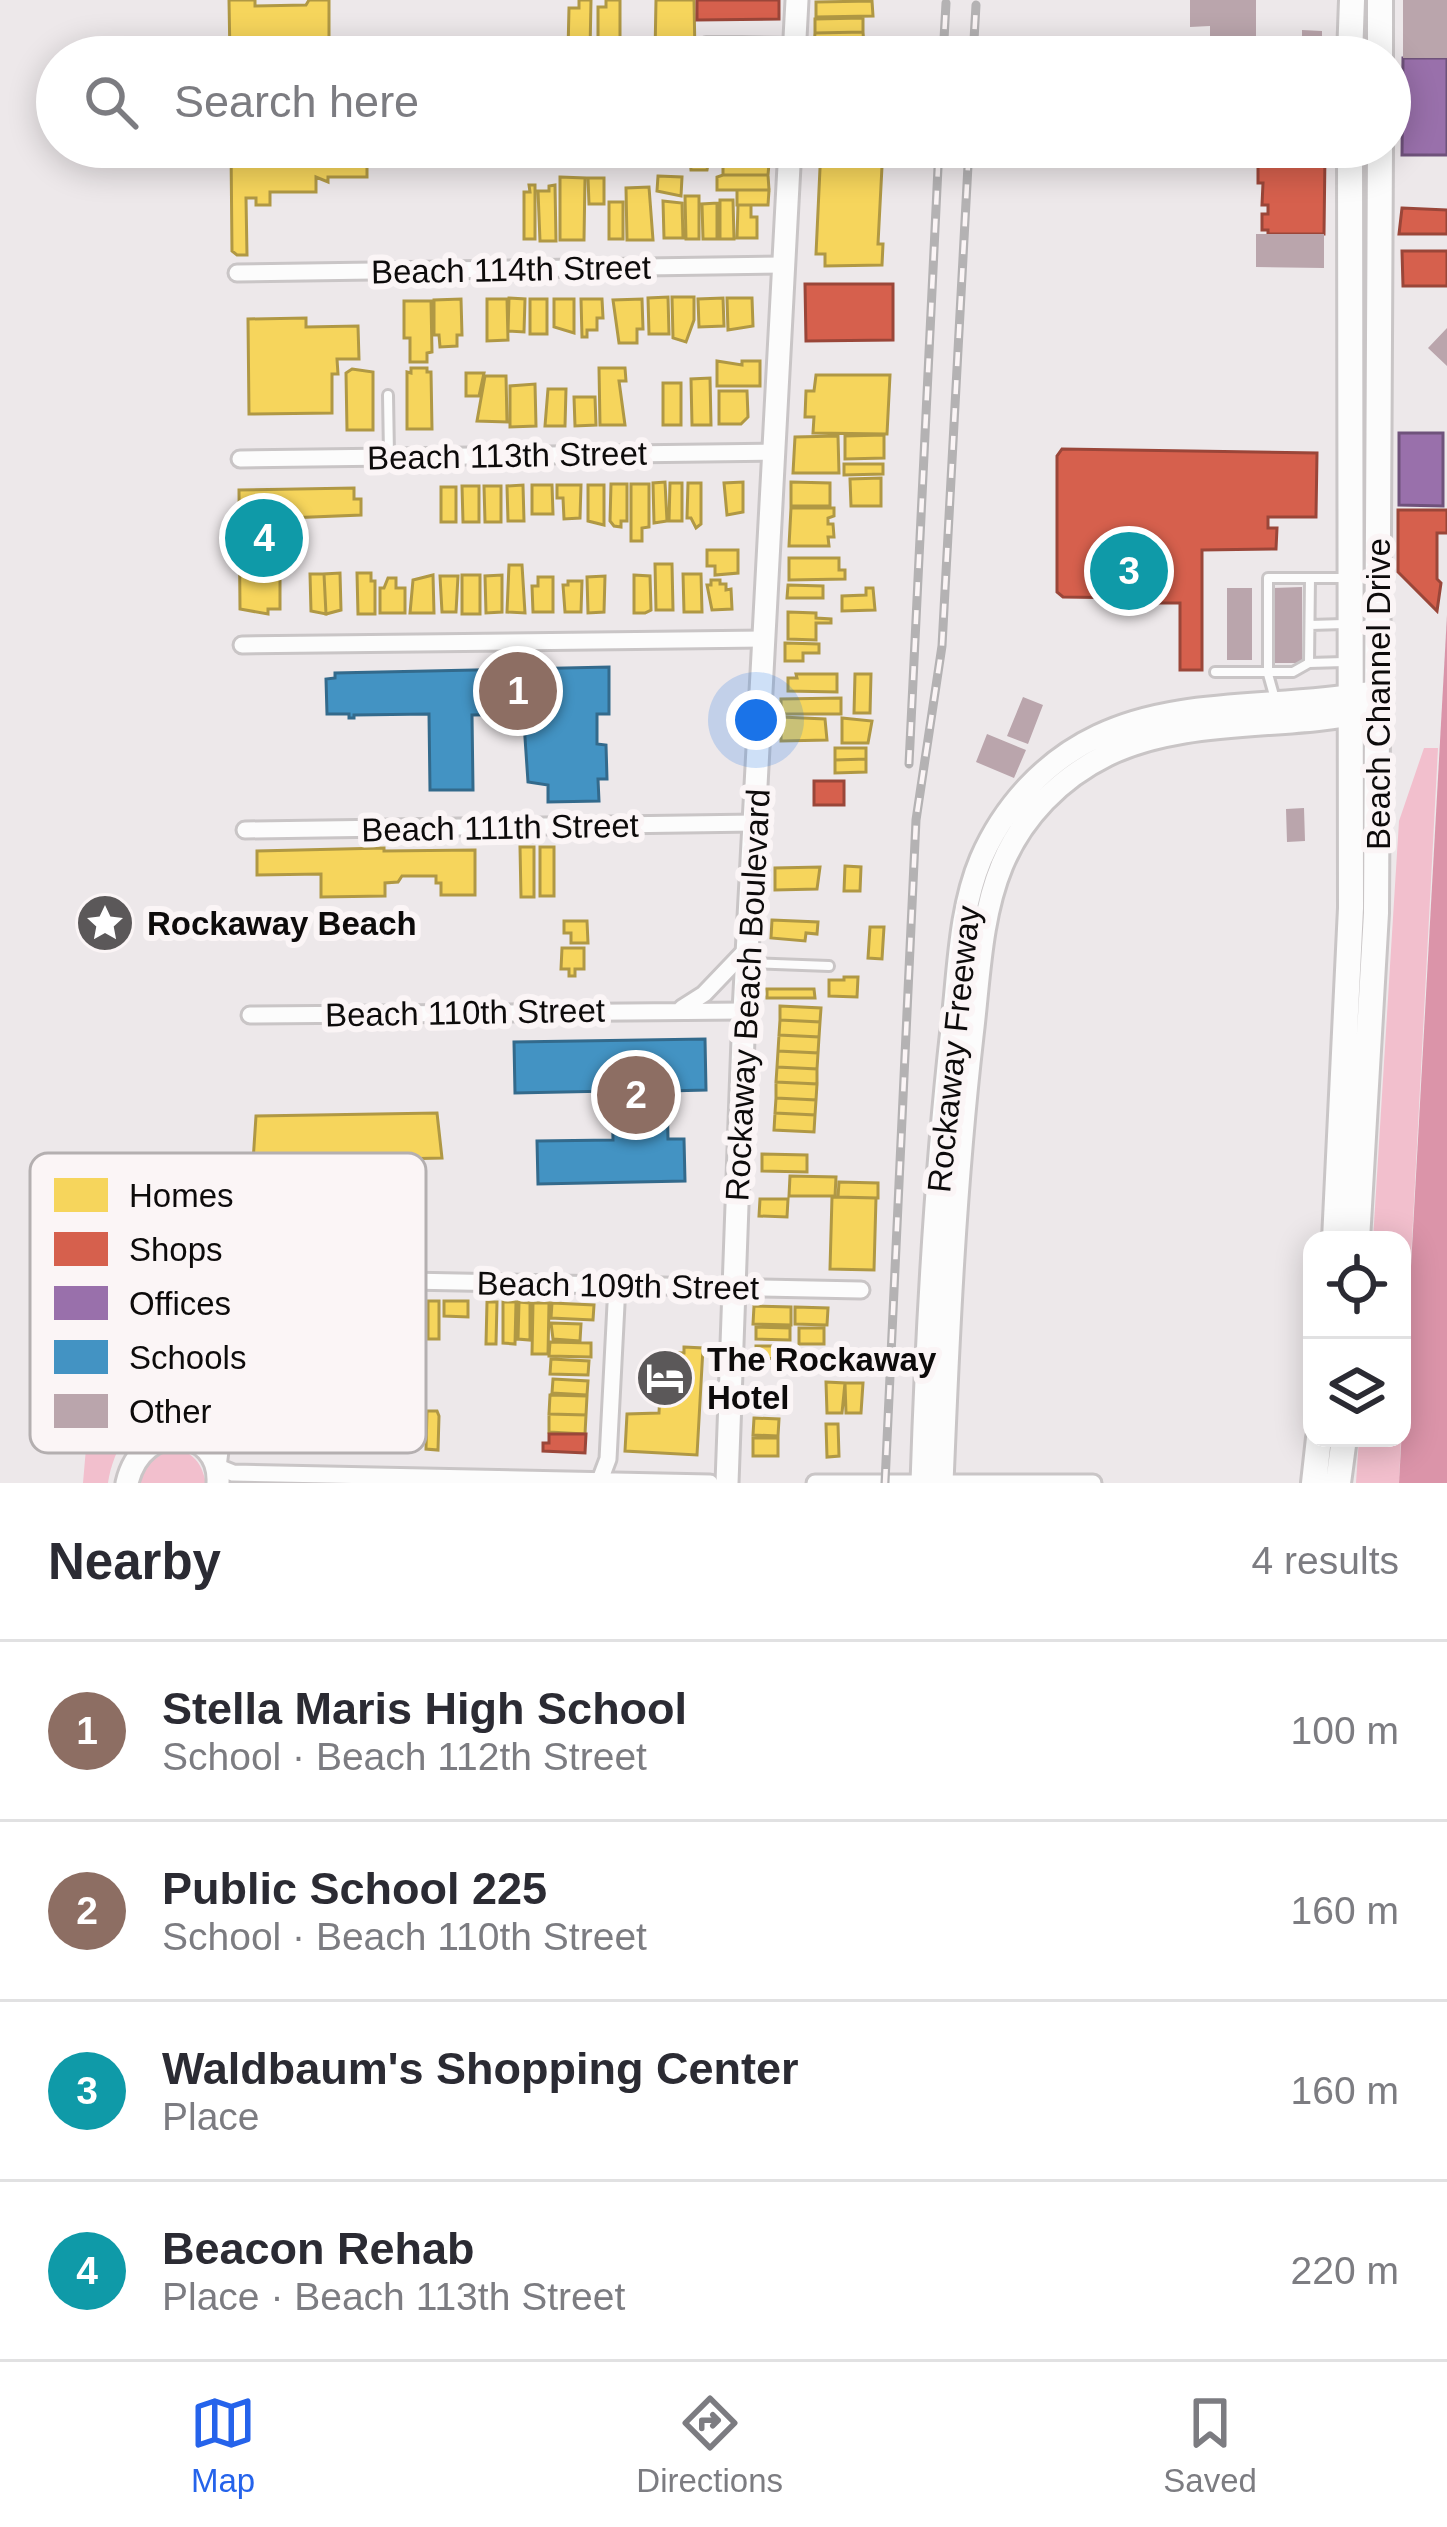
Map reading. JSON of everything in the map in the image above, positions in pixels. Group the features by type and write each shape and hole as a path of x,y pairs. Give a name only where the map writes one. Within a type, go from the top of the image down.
{"main road":[{"path":"1351,36 1352,0"},
{"path":"1380,0 1380,36"},
{"name":"Beach Channel Drive","path":"1335,1231 1351,908 1349,168"},
{"name":"Beach Channel Drive","path":"1358,1231 1376,913 1380,168"},
{"path":"1314,1483 1318,1447"},
{"path":"1338,1483 1343,1447"}],"street":[{"path":"795,36 797,0"},
{"name":"Rockaway Beach Boulevard","path":"727,1483 744,1011 789,168"},
{"name":"Beach 114th Street","path":"237,273 784,265"},
{"name":"Beach 113th Street","path":"240,459 775,452"},
{"path":"242,645 764,639"},
{"name":"Rockaway Freeway","path":"932,1482 961,1136 988,907 1010,847 1053,791 1085,766 1120,749 1167,736 1378,700"},
{"name":"Rockaway Freeway","path":"932,1482 942,1125 967,913 983,854 1028,787 1093,738 1152,717 1276,703 1348,706"},
{"name":"Beach 111th Street","path":"245,830 755,823"},
{"path":"680,1010 747,956"},
{"name":"Beach 110th Street","path":"250,1015 744,1011"},
{"name":"Beach 109th Street","path":"426,1282 861,1290"},
{"path":"599,1481 608,1459 617,1286"},
{"path":"127,1483 139,1453"},
{"path":"218,1475 710,1483"},
{"path":"815,1483 1093,1483"}],"lane":[{"path":"1348,309 1380,310"},
{"path":"388,394 389,457"},
{"path":"1276,703 1268,674 1268,578 1348,578"},
{"path":"1310,578 1310,663"},
{"path":"1310,625 1348,624"},
{"path":"1215,672 1268,674 1293,672 1310,663 1348,662"},
{"path":"747,956 829,966"}],"shaded area":[{"path":"1447,615 1447,1483 1399,1483 1401,1447 1411,1447 1411,1266"},
{"path":"1424,748 1438,748 1411,1258 1411,1231 1374,1231 1399,821"},
{"path":"1358,1447 1401,1447 1399,1483 1356,1483"},
{"path":"86,1453 117,1453 108,1483 83,1483"},
{"path":"153,1453 187,1453 200,1465 206,1483 135,1483"}],"building: Homes":[{"path":"229,0 255,0 255,6 329,0 329,36 230,36"},
{"path":"579,0 591,0 590,36 568,36 569,8 579,8"},
{"path":"606,0 620,0 620,36 598,36 598,7 606,7"},
{"path":"656,0 694,0 695,36 655,36"},
{"path":"872,1 873,16 816,17 816,2"},
{"path":"863,18 863,32 815,33 815,19"},
{"path":"863,32 863,36 815,36"},
{"path":"231,168 367,168 367,177 328,177 328,182 316,177 316,192 270,192 270,205 256,205 256,198 246,198 247,255 232,251"},
{"path":"723,168 769,168 768,175 723,175"},
{"path":"820,168 882,168 878,244 883,244 882,265 825,266 825,254 816,254"},
{"path":"768,175 769,190 717,190 717,177"},
{"path":"658,176 682,177 681,196 657,191"},
{"path":"560,177 585,178 584,240 560,240"},
{"path":"588,178 604,178 604,204 589,204"},
{"path":"529,185 535,185 535,239 524,239 524,192 530,192"},
{"path":"555,185 556,241 540,241 538,191 549,191"},
{"path":"649,187 653,240 627,240 626,188"},
{"path":"737,190 769,190 768,205 737,205"},
{"path":"685,196 699,196 699,239 686,239"},
{"path":"720,200 733,200 734,239 720,239"},
{"path":"663,201 682,203 683,238 664,238"},
{"path":"609,202 623,202 623,239 609,239"},
{"path":"717,203 717,239 703,239 702,204"},
{"path":"738,205 751,205 751,217 757,217 757,238 737,238"},
{"path":"668,297 669,334 649,334 648,298"},
{"path":"672,297 694,297 694,320 686,342 673,338"},
{"path":"509,298 525,299 524,332 508,331"},
{"path":"723,298 724,326 699,327 698,299"},
{"path":"727,298 752,298 753,326 728,330"},
{"path":"461,299 462,335 457,335 457,346 440,347 439,335 434,335 434,300"},
{"path":"487,299 507,299 508,340 487,341"},
{"path":"530,299 547,299 547,334 530,334"},
{"path":"554,299 574,299 574,333 554,327"},
{"path":"581,299 602,299 603,318 597,318 597,330 587,330 587,337 582,337"},
{"path":"642,299 643,329 637,329 637,343 619,343 613,300"},
{"path":"404,301 431,301 432,352 427,353 427,362 410,362 410,338 404,338"},
{"path":"306,318 306,327 358,326 359,359 337,359 338,374 332,374 332,413 249,414 248,319"},
{"path":"717,361 742,365 742,361 760,361 760,386 717,386"},
{"path":"411,368 431,372 432,429 407,429 407,372"},
{"path":"599,368 625,368 626,381 619,381 625,425 600,425"},
{"path":"352,369 373,372 373,430 347,430 346,373"},
{"path":"466,373 484,373 479,396 466,396"},
{"path":"816,375 890,375 887,434 813,433 814,417 805,417 806,391 814,391"},
{"path":"485,376 506,376 507,422 477,421"},
{"path":"710,378 711,425 692,425 691,379"},
{"path":"663,383 681,383 681,425 663,425"},
{"path":"535,384 536,426 510,427 510,386"},
{"path":"548,389 566,389 565,426 545,426"},
{"path":"719,391 747,391 748,417 741,424 719,424"},
{"path":"574,397 595,397 596,425 575,426"},
{"path":"884,435 884,458 845,459 845,436"},
{"path":"838,436 839,473 793,473 795,437"},
{"path":"844,464 883,464 883,474 844,475"},
{"path":"881,478 881,506 851,506 850,479"},
{"path":"665,482 667,521 654,523 653,483"},
{"path":"743,482 743,512 727,515 724,483"},
{"path":"791,482 830,483 830,506 791,506"},
{"path":"670,483 682,483 682,521 669,521"},
{"path":"688,483 701,483 701,524 696,528 687,518"},
{"path":"611,484 627,484 627,521 621,521 621,527 610,521"},
{"path":"631,484 649,484 649,527 642,528 642,541 631,541"},
{"path":"523,485 524,521 508,521 507,486"},
{"path":"532,485 552,485 553,514 532,514"},
{"path":"557,485 581,485 580,518 564,519"},
{"path":"588,485 604,485 604,525 588,521"},
{"path":"462,486 479,486 479,522 463,522"},
{"path":"484,486 501,486 501,522 485,522"},
{"path":"441,487 456,487 456,522 441,522"},
{"path":"354,488 354,499 361,499 361,515 288,518 289,559 280,559 280,609 268,609 268,614 240,609 239,490"},
{"path":"791,508 834,508 834,516 828,518 834,537 828,537 829,546 789,546"},
{"path":"707,550 738,550 738,573 715,575 715,566 707,566"},
{"path":"789,558 839,558 845,579 789,580"},
{"path":"655,564 672,564 673,610 656,610"},
{"path":"509,565 522,565 525,613 507,612"},
{"path":"340,573 341,610 326,614 324,574"},
{"path":"357,573 371,573 375,581 375,614 358,614"},
{"path":"310,574 324,574 326,614 311,611"},
{"path":"683,574 701,574 702,612 684,612"},
{"path":"433,575 434,613 410,613 413,580"},
{"path":"462,575 480,575 480,614 462,614"},
{"path":"502,575 502,612 486,613 485,576"},
{"path":"634,575 650,576 651,610 645,613 634,613"},
{"path":"440,576 458,576 456,612 442,612"},
{"path":"605,576 604,612 588,613 587,577"},
{"path":"538,577 553,577 553,612 533,612 532,586 538,586"},
{"path":"388,578 396,578 396,588 405,588 405,613 380,613 380,588"},
{"path":"720,580 726,590 731,589 732,609 712,610 707,585"},
{"path":"582,581 581,612 565,612 563,585"},
{"path":"788,585 823,586 823,598 787,598"},
{"path":"866,588 873,588 875,610 842,611 842,596 866,595"},
{"path":"788,612 816,613 816,618 831,619 831,623 816,623 816,640 788,639"},
{"path":"785,643 819,644 819,653 803,653 803,661 785,661"},
{"path":"796,674 837,674 837,692 788,691 788,678 797,678"},
{"path":"855,674 871,674 870,713 854,713"},
{"path":"841,698 841,714 781,714 781,699"},
{"path":"781,717 825,719 827,740 781,741"},
{"path":"842,718 872,721 868,743 842,743"},
{"path":"835,748 866,748 866,759 835,760"},
{"path":"866,759 866,772 835,773 835,760"},
{"path":"520,847 534,847 534,897 521,897"},
{"path":"540,847 554,847 554,896 540,896"},
{"path":"475,850 475,895 441,895 436,876 402,876 398,882 385,883 385,896 321,897 321,874 257,875 257,851"},
{"path":"845,866 861,867 860,891 844,891"},
{"path":"820,867 817,889 775,890 775,868"},
{"path":"772,920 818,922 817,934 806,933 805,941 771,938"},
{"path":"564,921 587,921 588,943 571,943 571,933 564,933"},
{"path":"870,927 884,927 882,959 868,958"},
{"path":"562,948 584,948 584,969 575,969 575,976 561,969"},
{"path":"858,977 857,997 829,996 829,980"},
{"path":"767,989 814,989 815,998 767,998"},
{"path":"780,1006 821,1008 820,1022 780,1020"},
{"path":"780,1020 820,1022 819,1037 779,1035"},
{"path":"779,1035 819,1037 818,1053 778,1051"},
{"path":"778,1051 818,1053 817,1069 777,1067"},
{"path":"777,1067 817,1069 817,1084 776,1082"},
{"path":"776,1082 817,1084 816,1100 776,1098"},
{"path":"776,1098 816,1100 815,1115 775,1113"},
{"path":"437,1113 442,1158 426,1158 426,1153 254,1153 256,1116"},
{"path":"775,1113 815,1115 814,1132 774,1130"},
{"path":"762,1154 807,1155 807,1172 762,1171"},
{"path":"790,1176 836,1177 835,1196 789,1196"},
{"path":"839,1182 878,1183 878,1198 838,1197"},
{"path":"832,1197 876,1198 874,1270 830,1269"},
{"path":"760,1199 788,1199 787,1217 759,1216"},
{"path":"428,1301 439,1301 439,1339 428,1339"},
{"path":"444,1301 468,1301 468,1317 444,1316"},
{"path":"487,1302 497,1302 496,1344 486,1344"},
{"path":"503,1302 516,1302 515,1344 503,1343"},
{"path":"519,1302 530,1303 530,1340 518,1339"},
{"path":"533,1303 549,1303 548,1354 532,1354"},
{"path":"552,1303 594,1305 593,1320 551,1318"},
{"path":"754,1306 791,1307 791,1325 753,1324"},
{"path":"795,1307 828,1308 827,1325 795,1324"},
{"path":"551,1323 581,1324 580,1341 553,1339"},
{"path":"756,1327 790,1328 790,1340 756,1339"},
{"path":"799,1328 824,1328 824,1344 799,1344"},
{"path":"550,1342 591,1343 591,1357 549,1356"},
{"path":"756,1346 788,1346 788,1359 756,1358"},
{"path":"684,1347 703,1348 697,1455 625,1451 627,1414 659,1413 662,1352 684,1353"},
{"path":"551,1359 589,1361 588,1375 550,1374"},
{"path":"553,1379 588,1381 587,1395 552,1393"},
{"path":"826,1382 845,1383 842,1413 827,1413"},
{"path":"845,1383 863,1383 861,1413 846,1413"},
{"path":"550,1395 587,1396 586,1415 549,1414"},
{"path":"427,1411 437,1411 439,1416 438,1450 426,1449"},
{"path":"549,1414 586,1415 585,1434 549,1432"},
{"path":"754,1418 779,1419 778,1436 753,1435"},
{"path":"826,1424 838,1424 839,1456 827,1457"},
{"path":"753,1438 778,1438 778,1456 753,1456"}],"building: Shops":[{"path":"697,0 779,0 779,19 697,20"},
{"path":"1258,168 1325,168 1324,234 1268,234 1262,230 1262,214 1268,214 1268,205 1262,205 1263,183 1258,183"},
{"path":"1402,208 1447,210 1447,234 1399,234"},
{"path":"1402,251 1447,251 1447,286 1403,286"},
{"path":"805,284 893,284 893,340 806,341"},
{"path":"1062,449 1317,453 1316,517 1268,517 1268,528 1277,528 1276,549 1202,550 1202,670 1180,670 1180,603 1063,597 1057,592 1057,456"},
{"path":"1398,510 1447,510 1447,533 1437,533 1437,579 1441,583 1437,611 1398,572"},
{"path":"814,781 844,781 844,805 814,805"},
{"path":"549,1434 586,1434 585,1453 543,1451"}],"building: Offices":[{"path":"1411,58 1447,58 1447,155 1411,155"},
{"path":"1399,433 1443,433 1443,506 1399,505"}],"building: Schools":[{"path":"609,667 609,714 597,714 597,744 606,745 607,779 598,779 599,801 548,802 548,785 528,782 524,723 535,723 535,714 472,715 473,790 430,790 429,714 349,718 349,714 327,714 326,679 335,678 335,673"},
{"path":"705,1039 706,1090 667,1091 668,1139 684,1139 685,1181 538,1184 537,1141 613,1140 612,1091 515,1093 514,1042"}],"building: Other":[{"path":"1190,0 1256,0 1256,36 1210,36 1210,26 1190,27"},
{"path":"1403,0 1447,0 1447,58 1411,58 1411,36 1403,36"},
{"path":"1302,30 1322,31 1322,36 1302,36"},
{"path":"1256,234 1324,234 1324,268 1256,267"},
{"path":"1447,328 1447,366 1428,348"},
{"path":"1302,587 1302,663 1275,663 1273,588"},
{"path":"1227,588 1252,588 1252,660 1227,660"},
{"path":"1023,697 1043,705 1028,744 1007,736"},
{"path":"987,734 1026,750 1014,778 976,762"},
{"path":"1304,808 1305,841 1287,842 1286,809"}],"railway":[{"path":"944,36 946,3"},
{"path":"974,36 976,5"},
{"path":"909,764 938,168"},
{"path":"885,1483 916,820 942,646 968,168"}],"place":[{"name":"Beacon Rehab","path":"264,538"},
{"name":"Waldbaum's Shopping Center","path":"1129,571"},
{"name":"Stella Maris High School","path":"518,691"},
{"name":"Rockaway Beach","path":"105,923"},
{"name":"Public School 225","path":"636,1095"},
{"name":"The Rockaway Hotel","path":"665,1378"}]}
